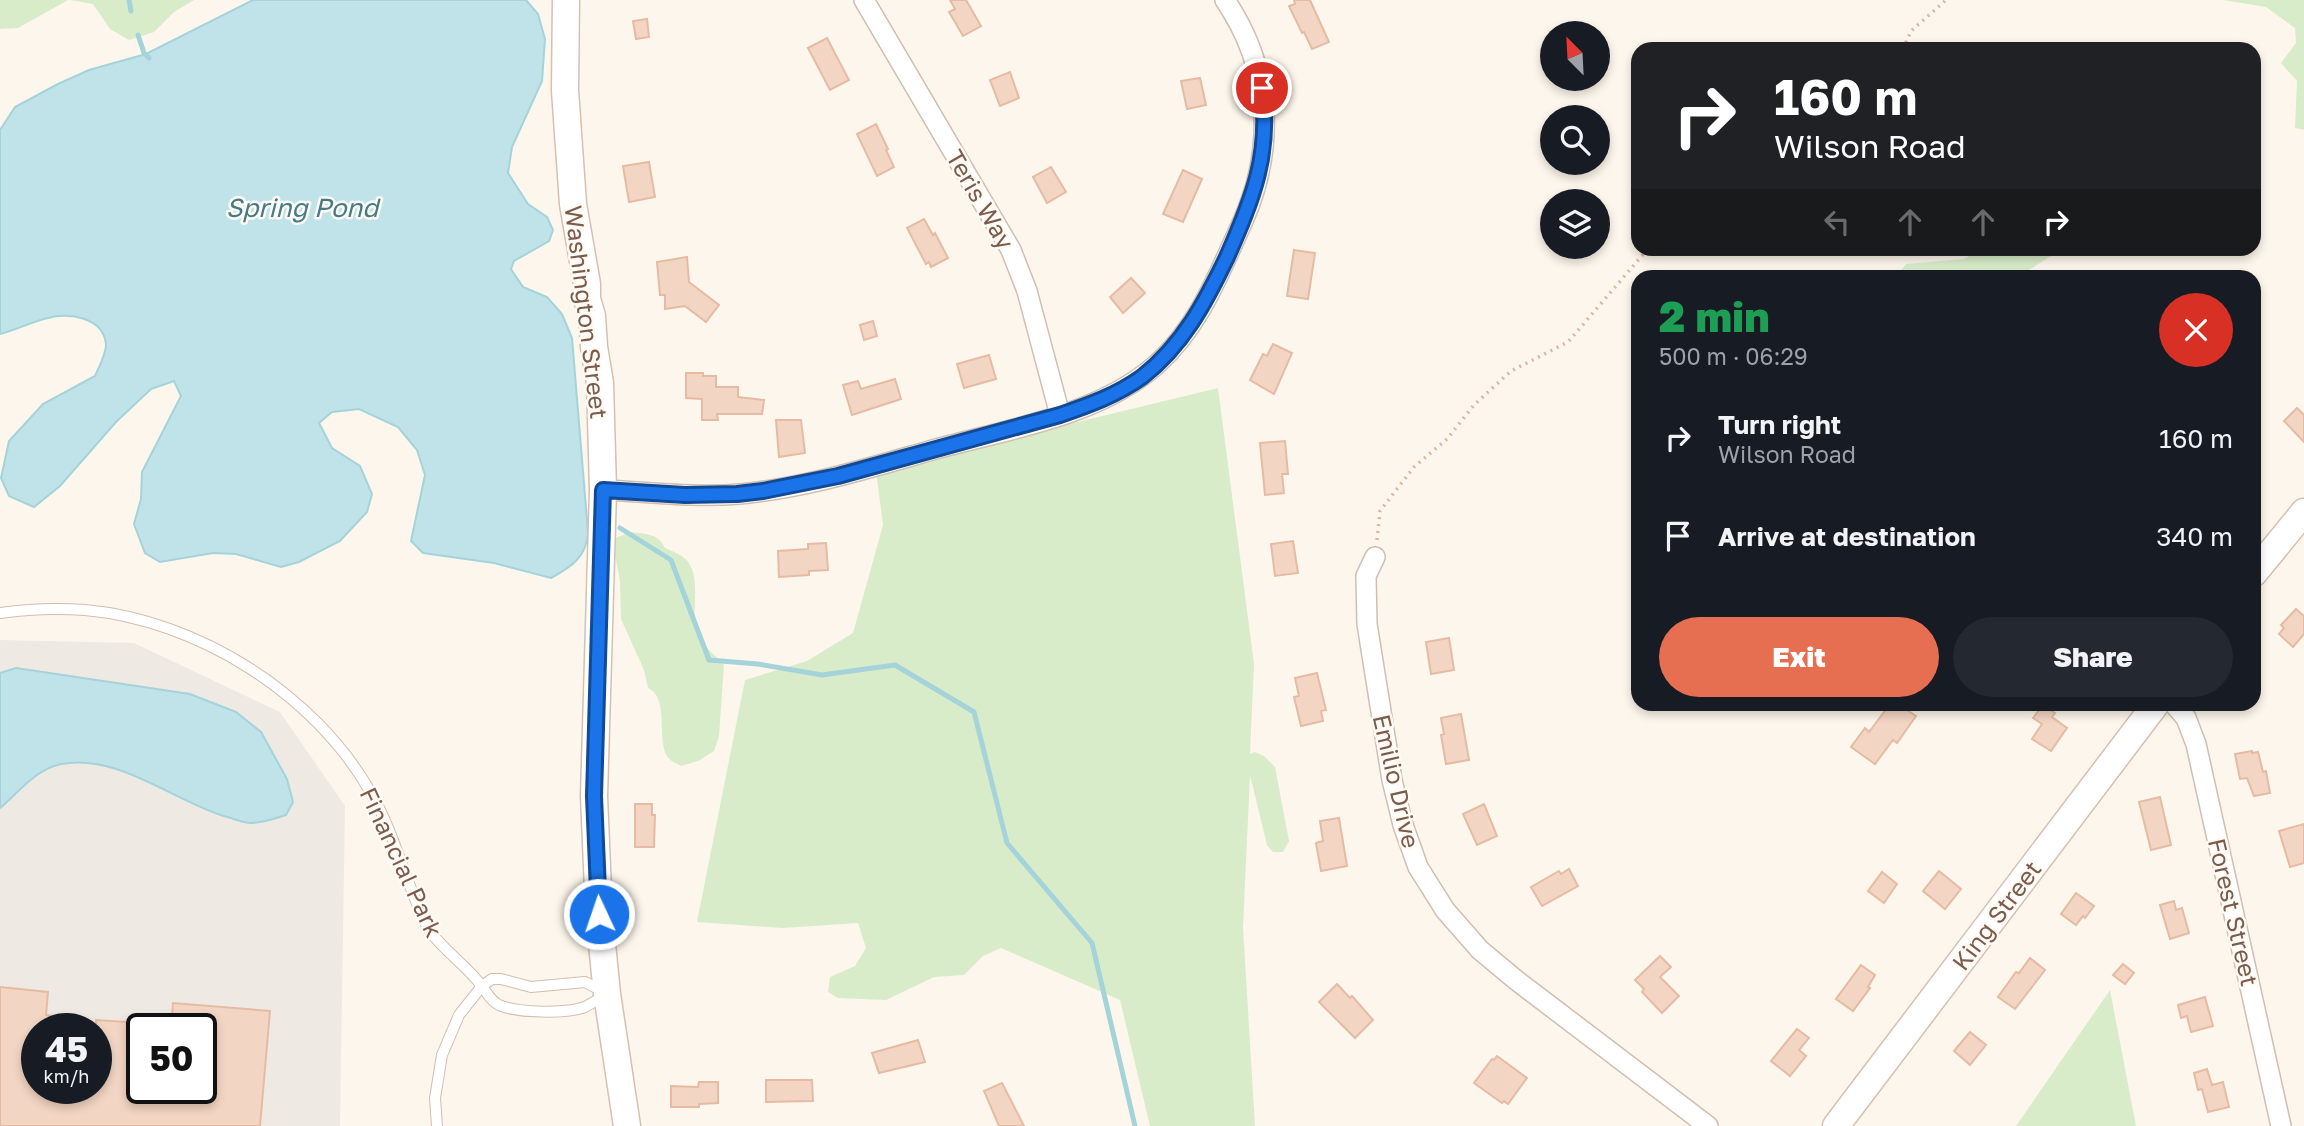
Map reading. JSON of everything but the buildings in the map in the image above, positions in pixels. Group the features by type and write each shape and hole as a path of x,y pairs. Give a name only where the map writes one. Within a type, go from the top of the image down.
{"main road":[{"name":"Washington Street","path":"566,0 565,90 573,204 600,383 603,490 594,796 599,914 607,994 627,1126"},
{"path":"2261,564 2304,512"},
{"name":"King Street","path":"1836,1126 2151,711"}],"street":[{"name":"Teris Way","path":"863,0 1011,250 1027,291 1060,415"},
{"path":"603,490 685,495 737,494 838,476 1060,415 1123,389 1149,371 1186,332 1210,293 1252,201 1261,156 1265,111 1248,39 1225,0"},
{"name":"Emilio Drive","path":"1375,557 1366,576 1367,624 1392,780 1403,825 1418,867 1445,909 1480,950 1708,1126"},
{"name":"Forest Street","path":"2180,711 2186,718 2196,744 2281,1126"}],"lane":[{"name":"Financial Park","path":"0,613 65,609 125,617 198,641 268,680 324,730 361,776 390,830 429,930 482,986 492,1001 522,1010 561,1010 583,1008 607,994"},
{"path":"437,1126 435,1098 442,1055 458,1014 482,986 492,979 531,987 585,982 607,994"}],"path":[{"path":"1906,42 1910,31 1946,0"},
{"path":"1375,557 1380,511 1415,467 1447,439 1474,405 1511,371 1568,342 1642,256"}],"shaded area":[{"path":"0,640 134,643 280,712 345,806 340,1126 0,1126"}],"green space":[{"path":"0,0 68,0 18,28 0,29"},
{"path":"70,0 194,0 174,12 154,32 129,40 110,29 93,4"},
{"path":"2223,0 2304,0 2304,130 2295,128 2297,81 2281,63 2296,43 2295,28 2266,7"},
{"path":"1969,256 2051,256 2029,270 1901,270 1906,264 1964,259"},
{"path":"1218,388 1254,664 1250,754 1255,752 1264,756 1275,767 1289,841 1283,852 1273,852 1267,845 1250,775 1243,927 1255,1126 1150,1126 1120,1000 1001,948 983,956 964,975 934,977 886,1000 838,998 828,992 830,977 855,966 866,948 858,923 783,928 697,922 745,680 807,661 853,633 883,525 876,471"},
{"path":"631,532 659,539 665,548 688,562 695,581 695,615 699,636 724,665 719,736 714,751 698,761 681,766 667,756 662,739 659,700 648,688 644,670 621,619 620,581 612,539"},
{"path":"2110,990 2136,1126 2016,1126"}],"water":[{"name":"Spring Pond","path":"253,0 526,0 538,14 545,39 542,81 512,147 508,173 528,204 547,217 553,230 549,241 514,261 511,269 523,287 547,297 562,314 572,338 588,532 585,548 577,560 551,578 494,563 423,553 411,541 425,475 417,450 398,427 359,409 332,412 319,423 332,448 360,466 372,494 367,512 340,541 299,562 281,567 236,554 213,553 160,562 145,553 134,524 141,499 142,472 181,396 174,381 151,389 116,422 60,486 34,507 9,496 1,478 9,441 43,404 95,376 106,345 99,328 75,317 56,316 0,334 0,130 15,107 58,84 89,70 146,54"},
{"path":"16,668 190,694 236,712 261,732 287,779 293,802 286,815 264,822 247,822 204,809 123,771 82,762 61,764 44,771 0,808 0,673"}],"waterway":[{"path":"129,0 131,11"},
{"path":"138,35 144,53 149,58"},
{"path":"620,528 671,560 709,660 758,664 822,675 895,665 974,712 1007,843 1092,943 1135,1126"}],"route":[{"path":"599,914 594,796 603,490 711,495 788,487 838,476 1060,415 1123,389 1157,364 1172,349 1210,293 1252,201 1264,135 1262,88"}]}
